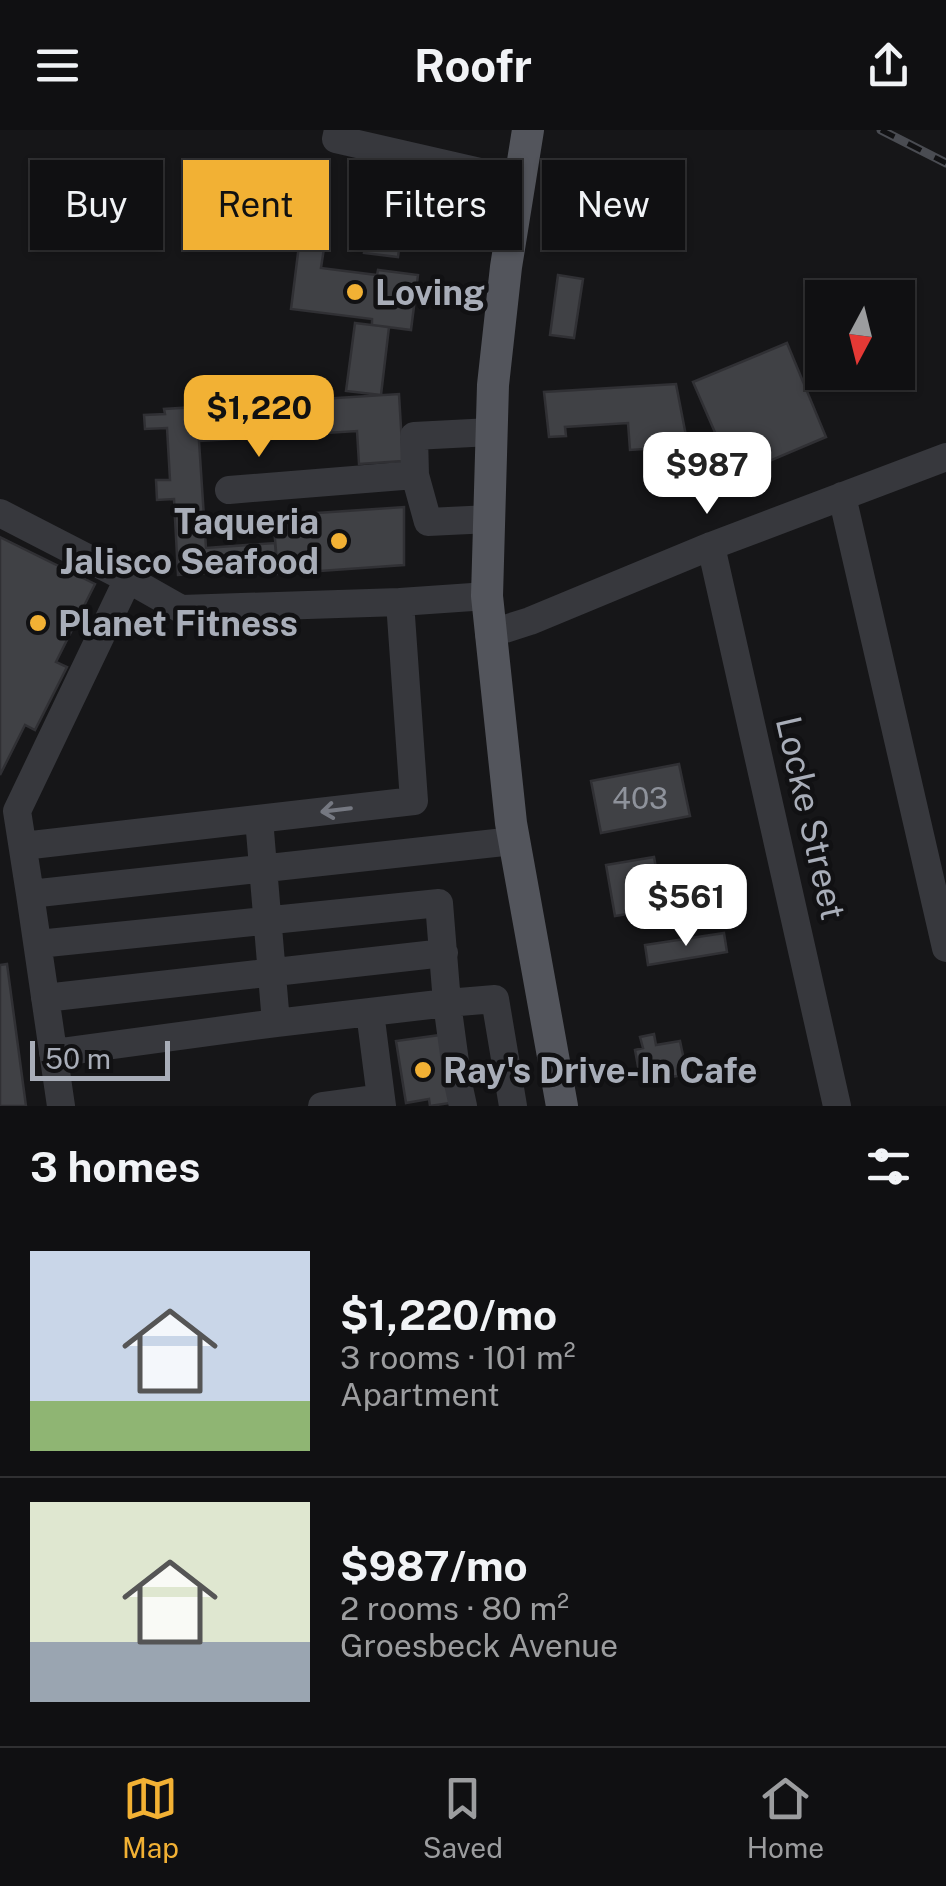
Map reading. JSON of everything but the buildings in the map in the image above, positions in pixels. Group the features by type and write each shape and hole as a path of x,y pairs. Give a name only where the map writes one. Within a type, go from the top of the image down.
{"main road":[{"path":"522,163 528,130"},
{"path":"509,250 491,432 489,634 514,841 562,1106"}],"street":[{"path":"338,130 336,139 430,160"},
{"path":"490,520 428,522 416,476 414,436 491,432"},
{"path":"489,634 946,457"},
{"path":"229,490 416,476"},
{"path":"842,496 946,948"},
{"path":"0,513 181,609 487,596"},
{"name":"Locke Street","path":"712,546 837,1106"},
{"path":"60,1106 17,811 128,579"},
{"path":"23,846 414,801 400,602"},
{"path":"258,819 276,1023"},
{"path":"30,894 514,841"},
{"path":"38,944 439,902 447,1003 459,1084"},
{"path":"45,998 444,953"},
{"path":"53,1053 541,991"},
{"path":"495,999 513,1106"},
{"path":"322,1106 381,1102 370,1012"},
{"path":"505,1057 552,1048"}],"railway":[{"path":"881,130 946,163"}],"place":[{"name":"Loving","path":"355,292"},
{"name":"Taqueria Jalisco Seafood","path":"339,541"},
{"name":"Planet Fitness","path":"38,623"},
{"name":"Ray's Drive-In Cafe","path":"423,1070"}]}
